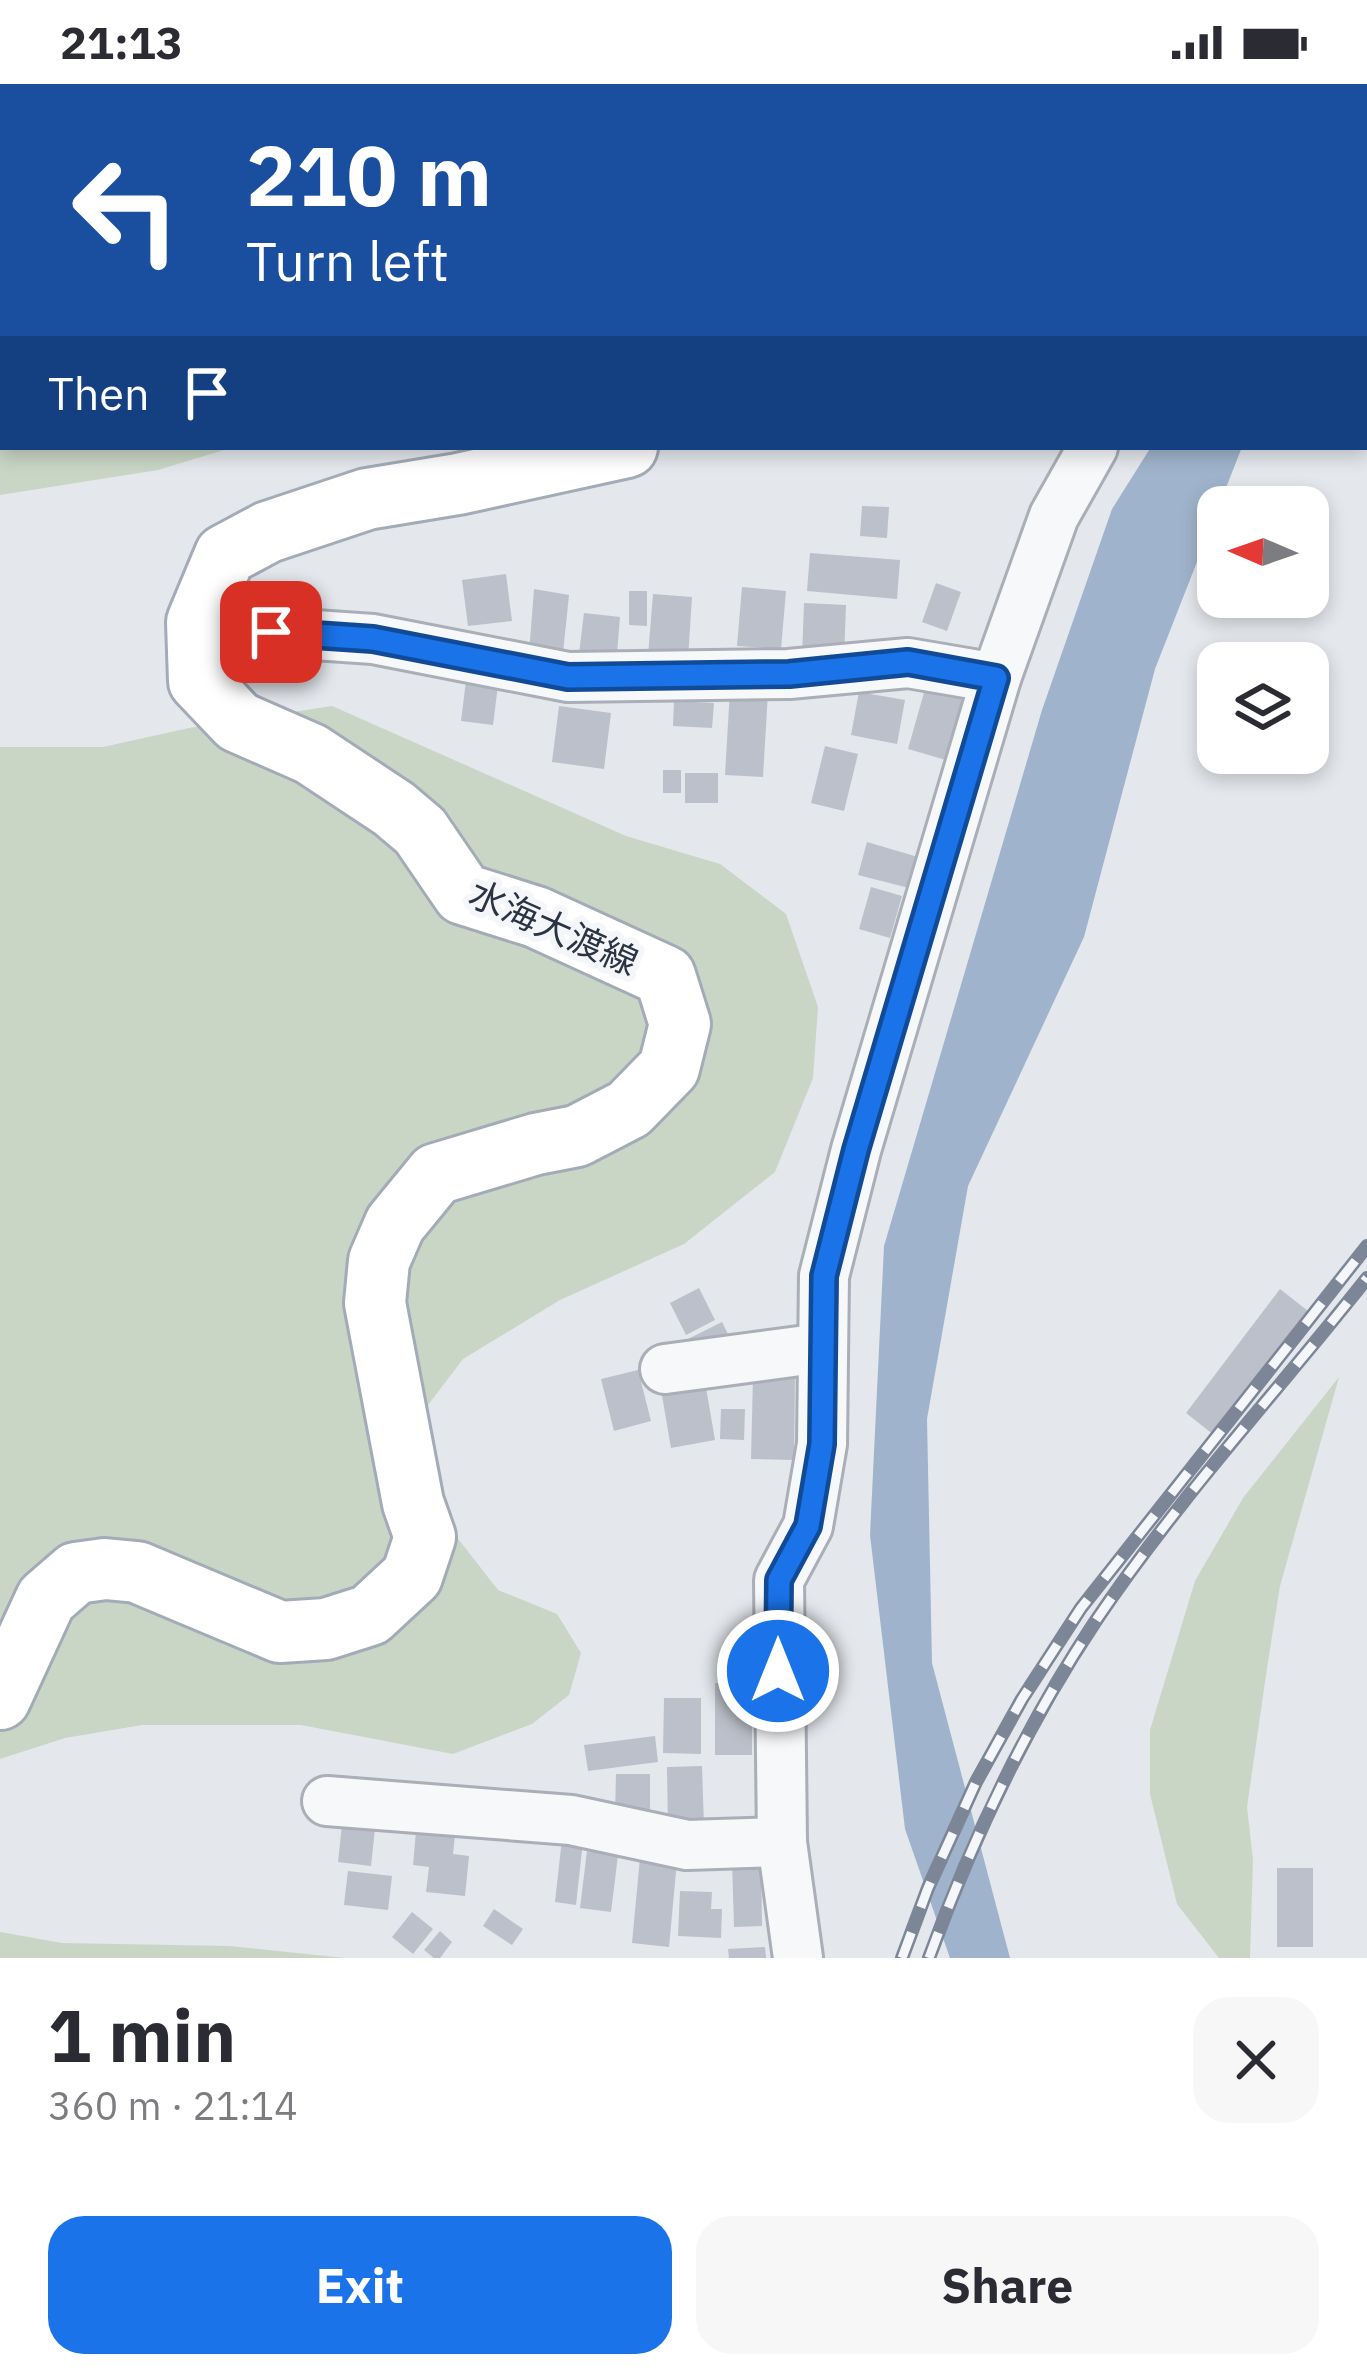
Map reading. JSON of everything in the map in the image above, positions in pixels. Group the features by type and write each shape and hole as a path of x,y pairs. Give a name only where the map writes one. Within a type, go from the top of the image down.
{"main road":[{"name":"水海大渡線","path":"0,1699 46,1599 76,1573 136,1572 280,1632 326,1629 370,1615 412,1576 425,1537 413,1503 375,1303 379,1261 395,1224 436,1174 577,1136 628,1109 669,1068 680,1024 664,976 536,917 463,893 420,831 394,809 311,754 238,722 199,681 197,622 225,555 254,539 367,499 612,450"}],"street":[{"path":"798,1958 782,1842 779,1580 808,1526 822,1444 824,1276 856,1150 996,678 1054,516 1091,450"},
{"path":"271,632 373,639 568,677 789,674 908,662 996,678"},
{"path":"665,1369 822,1348"},
{"path":"327,1801 571,1820 687,1845 782,1842"}],"green space":[{"path":"0,450 224,450 158,470 0,495"},
{"path":"332,706 626,836 720,864 786,914 818,1007 813,1078 775,1172 684,1244 560,1300 463,1359 419,1417 452,1531 498,1590 557,1614 581,1653 569,1695 532,1724 453,1754 301,1725 142,1725 65,1738 0,1759 0,747 103,747"},
{"path":"1339,1377 1280,1586 1267,1668 1247,1807 1253,1860 1250,1958 1219,1958 1177,1904 1150,1794 1150,1730 1195,1581 1243,1498"},
{"path":"0,1932 62,1943 229,1946 345,1958 0,1958"}],"water":[{"path":"1149,450 1241,450 1227,486 1197,486 1197,562 1155,669 1084,937 968,1186 927,1419 932,1663 1010,1958 950,1958 905,1829 870,1535 884,1246 1042,710 1112,509"}],"building":[{"path":"862,506 889,507 887,538 860,536"},
{"path":"810,553 900,560 897,599 807,591"},
{"path":"506,574 512,621 468,626 462,580"},
{"path":"936,583 961,592 947,631 922,622"},
{"path":"742,587 786,591 781,649 737,646"},
{"path":"534,589 569,595 562,662 529,654"},
{"path":"629,591 647,591 647,626 629,625"},
{"path":"653,594 692,597 688,659 648,656"},
{"path":"804,603 846,605 844,659 802,658"},
{"path":"584,613 620,617 616,666 578,662"},
{"path":"929,675 967,686 946,760 908,749"},
{"path":"466,681 498,685 493,725 461,721"},
{"path":"730,690 768,692 763,777 725,775"},
{"path":"859,692 905,700 897,744 851,735"},
{"path":"674,701 714,703 712,728 673,726"},
{"path":"559,706 611,713 604,769 552,762"},
{"path":"825,746 858,754 844,811 811,803"},
{"path":"663,770 681,770 681,793 663,793"},
{"path":"685,773 718,773 718,803 685,803"},
{"path":"867,842 918,857 909,888 858,875"},
{"path":"871,887 902,896 890,938 859,929"},
{"path":"699,1288 715,1320 686,1335 670,1303"},
{"path":"1280,1289 1308,1311 1214,1435 1186,1413"},
{"path":"722,1322 729,1336 678,1363 670,1348"},
{"path":"638,1370 651,1421 614,1431 601,1379"},
{"path":"704,1376 715,1440 671,1448 660,1384"},
{"path":"753,1377 795,1377 794,1460 751,1459"},
{"path":"721,1409 745,1409 744,1440 720,1439"},
{"path":"715,1683 752,1683 752,1755 715,1755"},
{"path":"664,1698 701,1698 701,1754 663,1753"},
{"path":"655,1736 658,1762 588,1771 584,1745"},
{"path":"702,1766 704,1827 668,1828 667,1767"},
{"path":"616,1774 650,1774 650,1816 615,1816"},
{"path":"343,1815 376,1819 371,1866 338,1862"},
{"path":"417,1820 456,1825 453,1854 469,1856 465,1896 426,1892 429,1867 413,1865"},
{"path":"562,1839 583,1841 576,1905 555,1902"},
{"path":"587,1851 618,1855 611,1912 580,1908"},
{"path":"640,1858 677,1861 669,1947 632,1943"},
{"path":"732,1861 761,1861 762,1926 734,1927"},
{"path":"1277,1868 1313,1868 1313,1947 1277,1947"},
{"path":"348,1871 392,1876 388,1910 344,1905"},
{"path":"680,1891 712,1892 711,1909 722,1909 721,1938 678,1936"},
{"path":"494,1909 523,1929 512,1945 483,1926"},
{"path":"412,1912 433,1929 413,1954 392,1937"},
{"path":"440,1931 452,1942 440,1958 434,1958 424,1950"},
{"path":"765,1947 766,1958 729,1958 728,1949"}],"railway":[{"path":"902,1958 976,1782 1081,1608 1367,1246"},
{"path":"929,1958 1002,1785 1095,1622 1193,1490 1367,1278"}],"route":[{"path":"271,632 373,639 568,677 789,674 908,662 996,678 856,1150 824,1276 822,1444 808,1526 779,1580 778,1671"}]}
